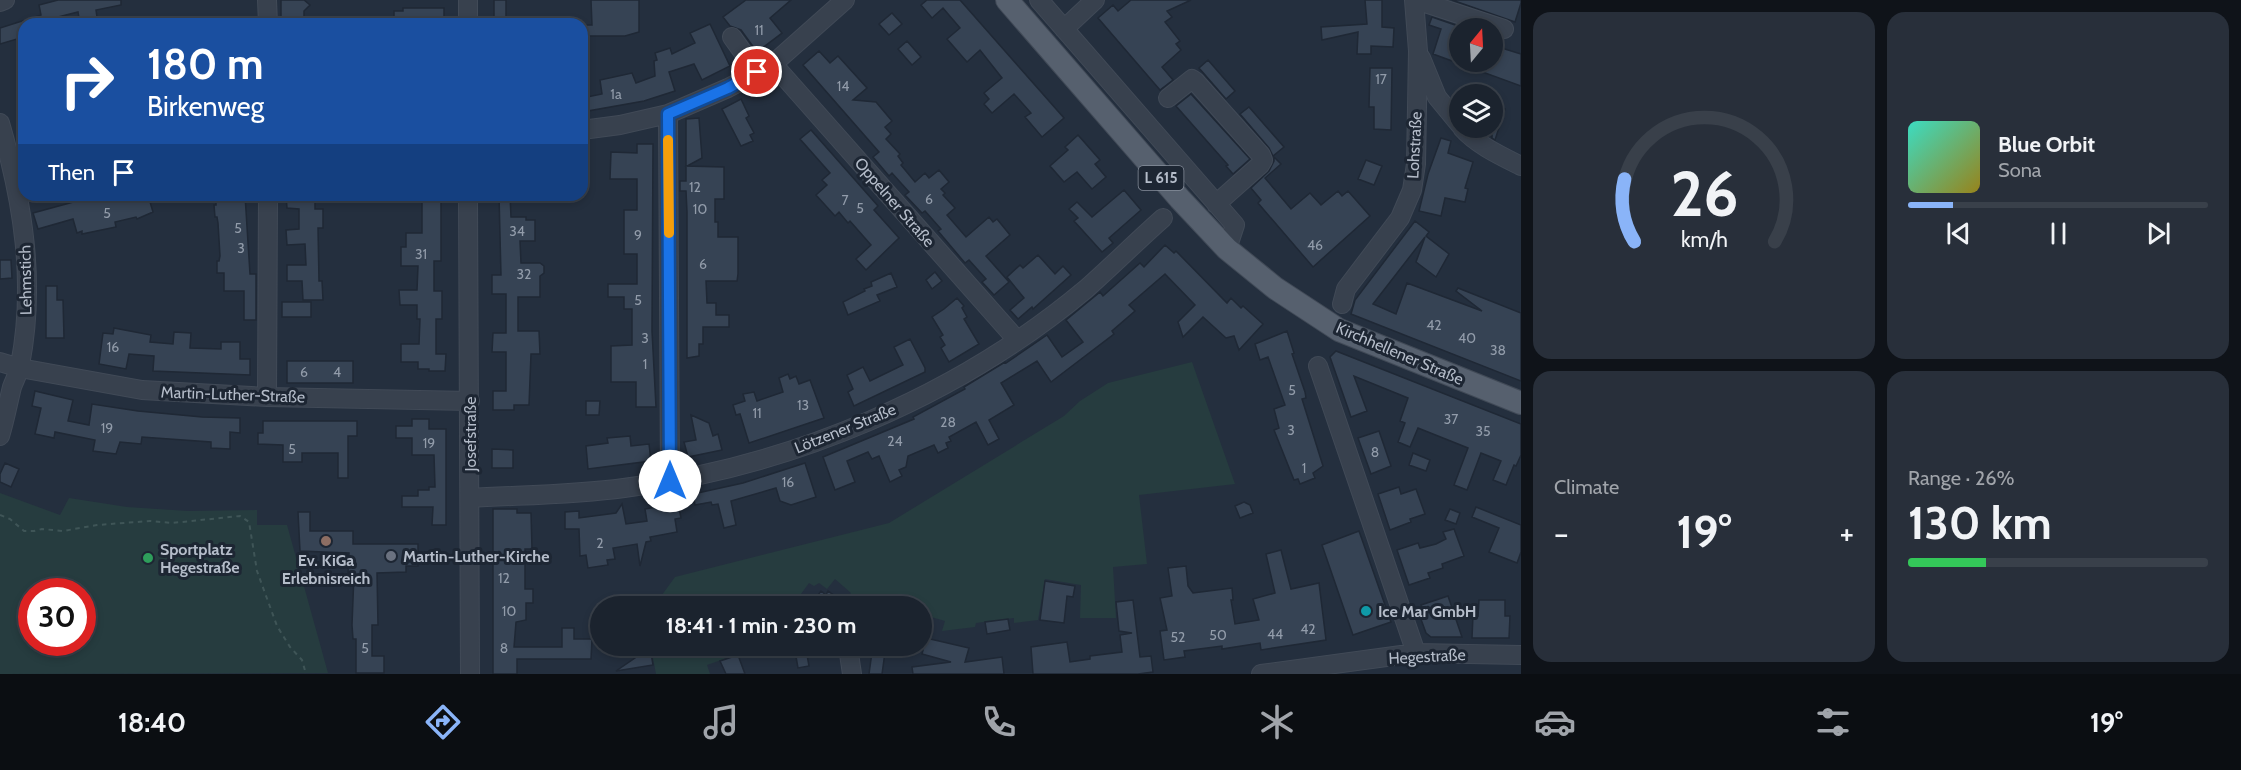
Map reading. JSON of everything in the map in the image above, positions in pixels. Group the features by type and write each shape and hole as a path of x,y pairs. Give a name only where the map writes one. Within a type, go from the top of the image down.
{"main road":[{"name":"Kirchhellener Straße","path":"1007,0 1180,200 1227,249 1275,288 1339,330 1521,403"}],"street":[{"path":"0,2 5,0"},
{"path":"267,0 268,18"},
{"path":"468,0 468,18"},
{"path":"588,129 620,125 668,114 728,88 765,68 845,0"},
{"path":"1039,0 1234,225 1227,249"},
{"path":"1064,29 1095,0"},
{"path":"1415,0 1504,29"},
{"name":"Lohstraße","path":"1342,304 1346,289 1400,218 1412,190 1416,164 1418,51 1415,0"},
{"name":"Oppelner Straße","path":"732,37 765,68 1017,340"},
{"path":"1418,51 1437,97 1449,112"},
{"path":"1168,98 1192,79 1261,154 1263,160 1260,165 1216,204"},
{"path":"668,114 670,481"},
{"name":"Lehmstich","path":"0,123 18,178"},
{"path":"1474,138 1493,152 1521,166"},
{"name":"Lehmstich","path":"0,436 13,384 20,368 25,334 27,285 24,201"},
{"path":"267,397 268,201"},
{"name":"Josefstraße","path":"468,201 471,674"},
{"name":"Lötzener Straße","path":"470,498 613,489 670,481 737,466 807,445 850,429 930,391 1017,340 1086,289 1163,218"},
{"name":"Martin-Luther-Straße","path":"0,362 20,368 142,390 267,397 470,401"},
{"path":"1318,366 1416,653"},
{"name":"Hegestraße","path":"1261,674 1309,670 1416,653 1521,655"},
{"path":"849,656 852,674"}],"path":[{"path":"0,515 10,519 24,531 42,529 63,531 97,525 150,521 172,523 240,516 249,522 257,571 277,626 290,647 303,660 306,674"}],"green space":[{"path":"1192,362 1235,484 1139,495 1147,564 1113,567 1116,618 1080,618 1081,585 1045,579 1038,620 1014,623 1014,618 976,623 975,627 942,631 945,621 932,617 932,596 849,596 851,593 835,579 827,589 819,583 814,586 809,583 799,596 661,596 675,577 889,523 1064,416 1080,401 1108,383"},
{"name":"Sportplatz Hegestraße","path":"0,493 60,515 69,498 127,507 188,511 257,510 257,525 287,525 328,673 0,674"},
{"path":"653,656 733,656 707,665 710,674 656,674"}],"building":[{"path":"58,0 121,0 121,5 96,10 97,18 79,18 78,12 54,18 32,18 41,15 39,5"},
{"path":"281,0 304,0 310,5 304,11 304,18 281,18"},
{"path":"494,0 506,0 506,18 494,18"},
{"path":"591,0 639,0 639,32 625,36 588,36 588,25 592,25"},
{"path":"746,0 791,0 770,18 782,33 757,52 741,30 730,26 723,17"},
{"path":"927,0 960,0 1064,118 1042,137 1025,117 1031,113 1014,94 992,113 984,104 989,99 984,93 1002,78 980,50 967,62 947,39 960,28 943,8 932,18 921,5"},
{"path":"1131,0 1191,0 1167,11 1172,17 1165,22 1180,41 1176,44 1181,50 1162,67 1173,80 1160,90 1098,18 1113,5 1118,11"},
{"path":"1365,0 1382,0 1382,27 1394,28 1393,47 1371,46 1371,54 1357,54 1358,32 1322,40 1321,27 1367,24"},
{"path":"1452,0 1521,0 1521,3 1515,22"},
{"path":"403,8 444,8 444,18 394,18 394,11 403,11"},
{"path":"892,13 902,24 889,35 879,24"},
{"path":"1432,17 1449,23 1449,60 1433,54 1441,29 1429,25"},
{"path":"18,22 18,39 0,44 0,28"},
{"path":"710,24 730,66 702,80 694,64 669,72 675,91 644,101 588,111 588,97 602,94 600,80 632,73 636,83 655,76 654,61 657,60 655,53 670,48 672,54 695,43 690,33"},
{"path":"907,41 921,57 912,65 898,49"},
{"path":"1503,48 1521,54 1521,86 1482,72 1503,72"},
{"path":"819,51 830,63 838,56 867,88 853,100 876,102 892,121 885,127 891,134 886,139 900,154 898,156 903,163 901,165 915,182 925,173 929,178 939,170 949,182 941,189 945,193 943,195 955,208 947,215 966,237 989,217 993,222 997,219 1010,235 986,256 1009,282 994,295 982,282 986,279 969,260 965,263 938,231 941,229 925,211 922,213 905,195 909,192 892,173 889,176 873,157 879,152 803,65"},
{"path":"1208,60 1235,91 1226,99 1199,68"},
{"path":"1370,68 1392,68 1391,130 1374,129 1374,107 1369,107"},
{"path":"1191,94 1250,159 1233,174 1226,166 1228,165 1176,106"},
{"path":"741,99 749,116 746,118 754,133 750,135 753,141 741,146 722,109"},
{"path":"1249,107 1284,147 1273,156 1240,114"},
{"path":"699,118 702,158 687,166 724,167 724,199 715,199 715,222 718,222 718,237 738,237 738,274 737,281 706,281 707,303 716,303 716,315 729,315 729,327 703,327 703,344 699,344 699,356 687,358 687,212 686,191 680,191 680,181 686,181 686,119"},
{"path":"811,130 878,206 874,210 899,238 866,270 856,259 871,245 850,221 848,223 839,212 835,216 816,195 827,185 822,180 830,173 800,139"},
{"path":"1078,135 1100,160 1095,164 1106,177 1092,189 1077,172 1064,182 1050,166 1068,150 1065,147"},
{"path":"1441,138 1451,141 1448,153 1473,162 1465,188 1468,189 1465,202 1445,198 1441,216 1419,211 1428,174"},
{"path":"637,144 653,144 652,331 656,407 636,407 636,382 611,382 611,346 632,345 632,309 624,309 624,297 608,297 608,284 637,284 637,254 624,254 624,210 637,210 637,179 610,179 611,152 637,153"},
{"path":"1274,157 1281,164 1265,178 1291,209 1310,193 1321,205 1338,191 1342,196 1348,191 1370,216 1313,267 1258,203 1261,200 1251,188 1269,171"},
{"path":"1366,160 1382,166 1374,185 1358,179"},
{"path":"1124,190 1141,210 1109,238 1113,243 1102,252 1074,221 1078,218 1069,209 1077,202 1092,217"},
{"path":"77,201 150,201 153,212 137,219 136,217 115,222 116,227 82,234 82,231 77,233 73,219 38,229 33,213"},
{"path":"216,201 245,201 250,274 256,274 256,320 244,320 244,291 224,291 224,273 217,273 217,261 220,256 218,223 214,205"},
{"path":"286,201 315,201 315,209 323,209 323,228 318,228 319,281 322,281 323,300 303,300 302,281 287,281 287,265 306,265 305,244 287,245 286,230 299,229 299,209 287,208"},
{"path":"422,201 441,201 441,261 434,261 434,291 442,291 442,319 436,319 436,354 446,354 445,371 418,369 418,362 401,362 401,344 419,344 420,319 417,319 417,305 400,305 399,290 417,290 418,266 401,266 401,247 406,247 406,233 422,233"},
{"path":"499,201 510,201 511,217 526,217 526,220 535,220 535,241 520,241 521,263 540,263 544,266 544,273 540,276 540,297 518,297 518,331 539,331 540,354 531,354 529,405 514,405 514,410 493,410 493,391 506,391 506,352 492,352 493,333 506,333 506,294 492,294 492,275 501,275"},
{"path":"1415,221 1429,232 1426,236 1449,254 1436,277 1416,262 1425,237 1373,304 1396,314 1407,283 1482,311 1456,291 1458,288 1521,313 1521,381 1351,314 1355,300"},
{"path":"1165,245 1174,253 1176,251 1227,303 1231,298 1263,324 1239,350 1234,336 1226,338 1203,317 1183,337 1178,322 1195,305 1165,274 1129,305 1135,311 1112,331 1114,334 1051,382 1037,361 1001,383 1014,405 989,420 999,439 988,445 976,422 949,437 951,441 946,443 948,448 938,453 934,445 908,456 906,467 899,470 902,476 890,482 879,456 872,459 868,452 847,461 855,482 835,490 823,457 914,419 913,417 965,389 964,387 1006,363 1047,335 1062,357 1083,342 1066,320 1100,292 1103,296 1140,263 1144,267"},
{"path":"1038,255 1055,274 1063,266 1071,275 1033,309 1032,307 1018,319 1010,310 1024,298 1007,277 1020,265 1023,268"},
{"path":"0,260 11,260 12,278 0,279"},
{"path":"935,272 942,281 932,289 926,280"},
{"path":"891,273 897,287 877,295 880,301 848,315 843,302 872,286 871,282"},
{"path":"46,286 57,286 57,300 63,300 64,338 46,338"},
{"path":"957,298 964,306 962,308 967,317 964,319 979,344 949,362 941,348 945,345 940,337 943,335 932,317"},
{"path":"282,302 311,302 311,317 282,317"},
{"path":"114,328 151,335 150,342 173,344 174,332 191,333 190,348 221,349 221,342 240,342 240,359 250,359 250,375 153,371 154,356 129,354 126,369 99,364 103,333 113,334"},
{"path":"1287,331 1305,392 1306,398 1302,399 1323,466 1313,473 1315,478 1300,484 1298,479 1294,480 1274,430 1279,428 1274,409 1285,405 1268,357 1260,360 1255,344"},
{"path":"910,339 925,372 854,406 848,392 853,389 847,375 863,367 870,381 903,365 894,347"},
{"path":"1336,351 1521,424 1521,455 1506,485 1493,480 1501,461 1481,453 1467,490 1454,485 1468,448 1418,428 1410,447 1398,442 1405,423 1400,421 1408,398 1354,376 1367,411 1351,417 1330,357"},
{"path":"287,361 353,361 353,383 287,383"},
{"path":"788,374 790,379 796,376 799,384 810,380 824,418 749,443 740,414 736,415 733,405 745,401 743,394 754,392 757,401 783,392 779,378"},
{"path":"35,391 73,400 68,421 89,425 92,404 138,411 240,418 240,433 230,432 230,449 211,448 211,442 142,437 141,444 120,442 116,454 93,451 95,440 55,432 54,438 35,434 41,408 32,406"},
{"path":"586,401 600,401 599,415 586,415"},
{"path":"691,415 709,423 713,436 718,434 722,450 688,457 684,442 696,440"},
{"path":"412,419 429,419 429,429 446,429 446,525 432,525 433,507 402,507 402,496 418,496 418,490 429,490 429,487 435,487 434,455 412,455 412,438 396,438 396,426 412,426"},
{"path":"263,421 357,421 357,436 348,436 348,478 338,478 338,453 302,453 302,462 283,462 283,445 258,444 258,433 263,433"},
{"path":"1379,431 1391,466 1371,474 1358,438"},
{"path":"630,436 631,446 649,444 651,461 588,469 586,446 608,443 607,438"},
{"path":"492,449 513,450 513,468 492,468"},
{"path":"1413,453 1430,460 1426,471 1409,465"},
{"path":"5,463 19,469 11,487 0,482 0,474"},
{"path":"805,463 816,497 791,505 780,501 776,488 731,501 736,525 724,528 718,504 712,505 711,502 695,505 693,494 743,483"},
{"path":"1399,487 1401,494 1416,489 1425,514 1390,530 1378,494"},
{"path":"1244,502 1250,505 1253,513 1240,518 1235,506"},
{"path":"678,503 681,518 675,519 677,532 650,537 651,541 646,542 640,566 637,544 613,548 615,559 607,560 608,565 588,568 586,555 580,556 579,529 565,529 565,512 579,511 579,518 616,513 622,504 626,524 647,521 645,509"},
{"path":"1476,507 1521,525 1521,552 1517,563 1489,552 1499,528 1472,517"},
{"path":"493,509 517,509 517,513 531,513 532,549 525,549 525,589 533,589 533,603 526,603 526,620 516,622 514,647 562,647 562,628 574,628 574,639 590,639 591,659 517,659 517,674 493,674"},
{"path":"1450,509 1460,513 1456,524 1445,520"},
{"path":"298,512 310,512 310,531 353,531 353,544 418,544 418,566 406,566 406,572 377,573 378,625 372,625 372,656 384,656 384,673 356,673 356,639 353,639 352,625 354,574 348,573 349,553 300,551"},
{"path":"1454,529 1464,556 1442,564 1443,568 1428,573 1430,578 1409,585 1397,550 1418,543 1420,548 1436,544 1446,539 1443,532"},
{"path":"1359,531 1391,622 1353,635 1322,545"},
{"path":"1281,550 1291,589 1319,583 1326,640 1261,650 1260,643 1222,649 1222,646 1184,651 1185,657 1164,660 1160,631 1167,630 1160,598 1172,596 1168,568 1186,566 1188,586 1193,593 1232,588 1233,600 1231,600 1235,624 1259,620 1253,599 1275,593 1266,554"},
{"path":"1045,581 1075,586 1073,597 1067,596 1064,623 1040,620"},
{"path":"821,591 826,595 828,591 835,596 817,596"},
{"path":"1448,596 1462,637 1431,637 1426,633 1418,611 1423,609 1421,605"},
{"path":"1133,600 1140,657 1151,656 1153,672 1033,674 1031,647 1067,642 1070,662 1090,659 1090,656 1122,652 1120,635 1132,633 1119,631 1116,602"},
{"path":"1479,600 1505,600 1505,616 1510,616 1509,638 1472,638 1473,615 1478,616"},
{"path":"1008,619 1010,630 987,634 985,622"},
{"path":"932,639 969,648 965,662 1002,657 1004,674 913,674 912,667 951,662 929,656 932,656"},
{"path":"638,656 652,656 653,665 616,671"},
{"path":"738,656 745,674 726,674 720,661"},
{"path":"796,656 807,656 809,666 798,668"},
{"path":"871,656 884,656 882,674 869,674"}],"slow traffic":[{"path":"668,140 669,233"}],"place":[{"name":"Ev. KiGa Erlebnisreich","path":"326,541"},
{"name":"Martin-Luther-Kirche","path":"391,556"},
{"name":"Sportplatz Hegestraße","path":"148,558"},
{"name":"Ice Mar GmbH","path":"1366,611"}],"route":[{"path":"670,481 668,114 728,88 757,72"}]}
